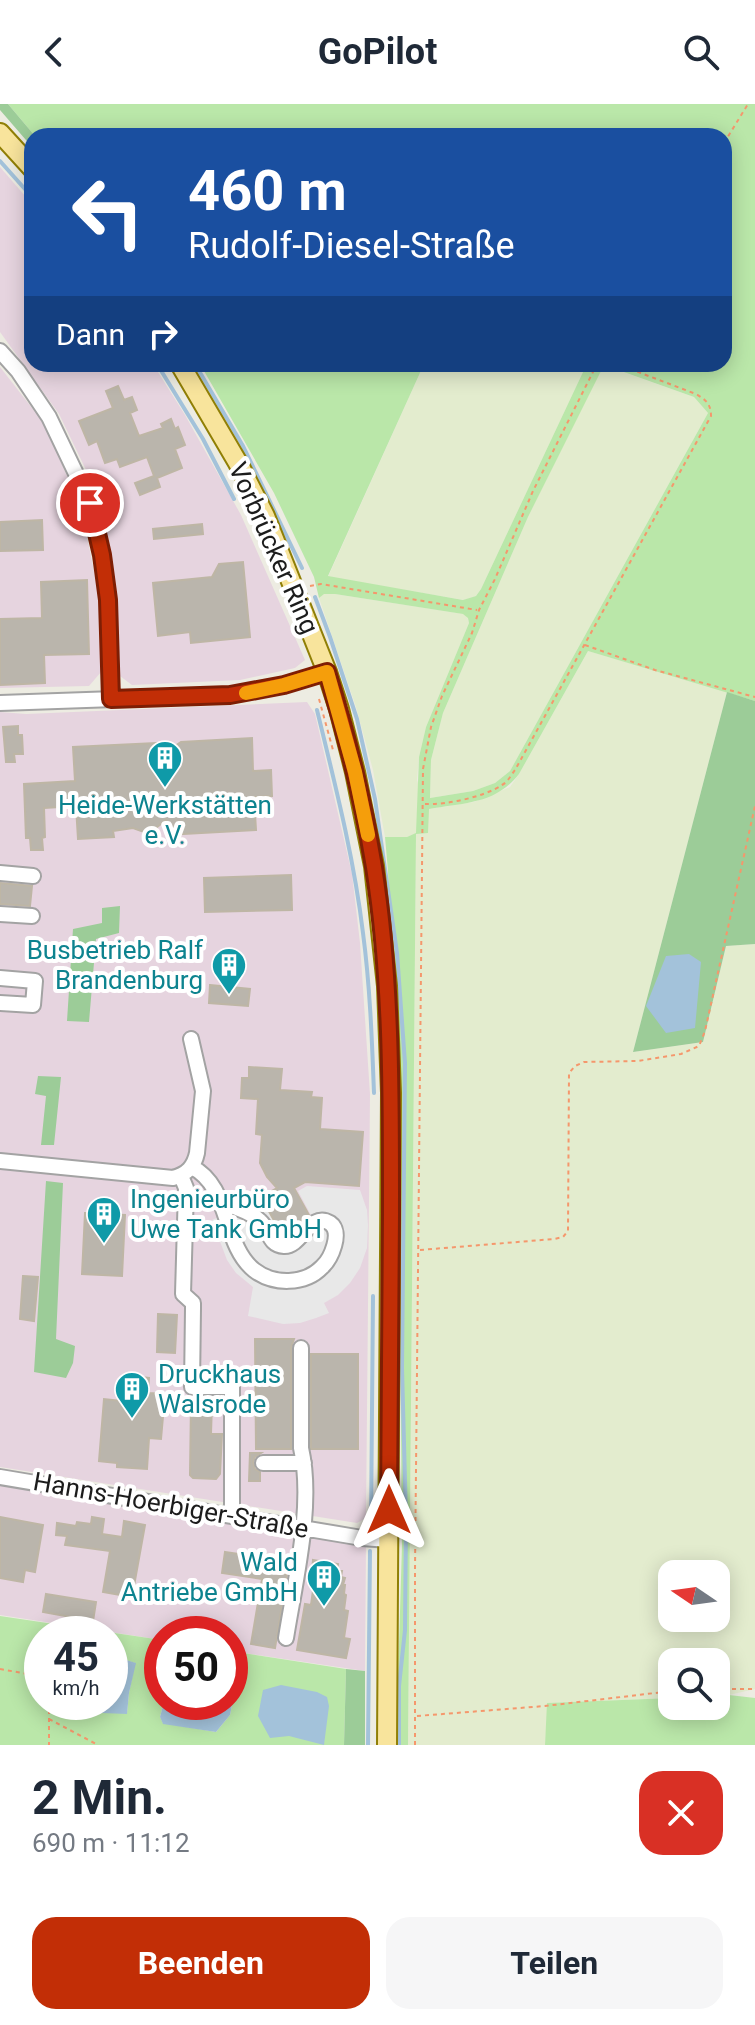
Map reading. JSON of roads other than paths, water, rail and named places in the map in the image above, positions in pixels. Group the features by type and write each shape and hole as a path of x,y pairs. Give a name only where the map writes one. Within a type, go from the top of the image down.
{"main road":[{"path":"0,133 24,159"},
{"name":"Vorbrücker Ring","path":"185,372 265,516 327,672 355,772 374,866 387,986 391,1093 387,1745"}],"street":[{"path":"0,351 18,371 49,417 90,503 108,600 111,699"},
{"path":"0,703 230,695 284,685 327,672"},
{"path":"0,873 33,876"},
{"path":"0,914 32,916"},
{"path":"0,978 35,981 33,1005 0,1003"},
{"path":"191,1039 203,1091 197,1153 186,1172 183,1294 193,1303 192,1387 232,1387 230,1515"},
{"path":"0,1161 173,1178 186,1172 201,1172 209,1179 218,1197 235,1243 255,1271 267,1278 297,1280 311,1276 323,1266 331,1253 335,1240 332,1224 319,1222 304,1231 290,1246 279,1246 271,1241 263,1223 251,1213 218,1197"},
{"path":"286,1638 303,1527 301,1348"},
{"path":"263,1463 304,1463"},
{"name":"Hanns-Hoerbiger-Straße","path":"0,1477 389,1540"}],"water":[{"path":"689,954 701,962 695,1028 666,1033 646,1006 666,956"},
{"path":"128,1661 136,1663 128,1704"},
{"path":"281,1685 327,1697 329,1706 324,1745 289,1736 270,1738 258,1716 263,1690"},
{"path":"161,1720 226,1720 216,1732 163,1724"}],"waterway":[{"path":"0,161 24,188"},
{"path":"162,372 203,439 234,499"},
{"path":"200,372 243,446 302,568"},
{"path":"315,597 357,719 375,799 397,953 405,1063 402,1368 406,1518 405,1630 399,1686 399,1745"},
{"path":"317,710 355,877 369,993 374,1093"},
{"path":"371,1525 373,1296"},
{"path":"368,1745 370,1551"}],"place":[{"name":"Heide-Werkstätten e.V.","path":"165,789"},
{"name":"Busbetrieb Ralf Brandenburg","path":"229,996"},
{"name":"Ingenieurbüro Uwe Tank GmbH","path":"104,1245"},
{"name":"Druckhaus Walsrode","path":"132,1420"},
{"name":"Wald Antriebe GmbH","path":"324,1608"}]}
